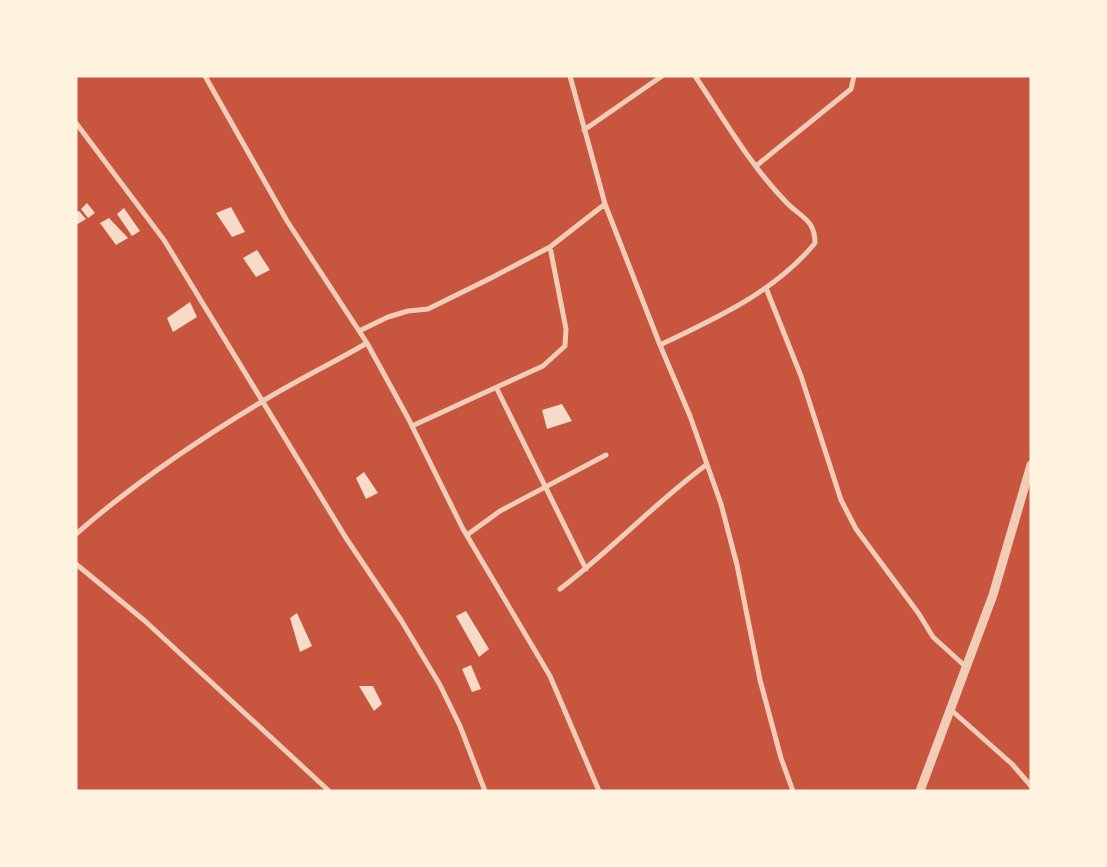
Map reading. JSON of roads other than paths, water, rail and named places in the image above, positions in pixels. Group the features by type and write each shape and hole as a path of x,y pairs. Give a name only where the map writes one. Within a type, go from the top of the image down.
{"street":[{"path":"205,76 286,221 367,343 412,426 467,535 550,676 599,791"},
{"path":"570,76 605,204 690,416 721,504 760,680 781,758 793,791"},
{"path":"584,130 662,76"},
{"path":"660,345 721,315 766,288 804,256 815,243 815,230 809,221 792,208 768,184 695,76"},
{"path":"756,166 851,89 854,76"},
{"path":"76,123 164,240 211,319 264,400 346,538 401,620 440,685 460,726 485,791"},
{"path":"359,331 388,318 428,309 550,247 605,204"},
{"path":"412,426 543,366 565,346 566,329 550,247"},
{"path":"766,288 801,376 841,500 856,529 918,614 932,637 966,667"},
{"path":"76,534 117,498 264,400 367,343"},
{"path":"497,388 586,569"},
{"path":"467,535 500,512 544,486 606,455"},
{"path":"560,588 586,569 671,491 706,465"},
{"path":"920,791 993,595 1031,465"},
{"path":"76,564 145,622 329,791"},
{"path":"950,709 1012,764 1031,786"}]}
